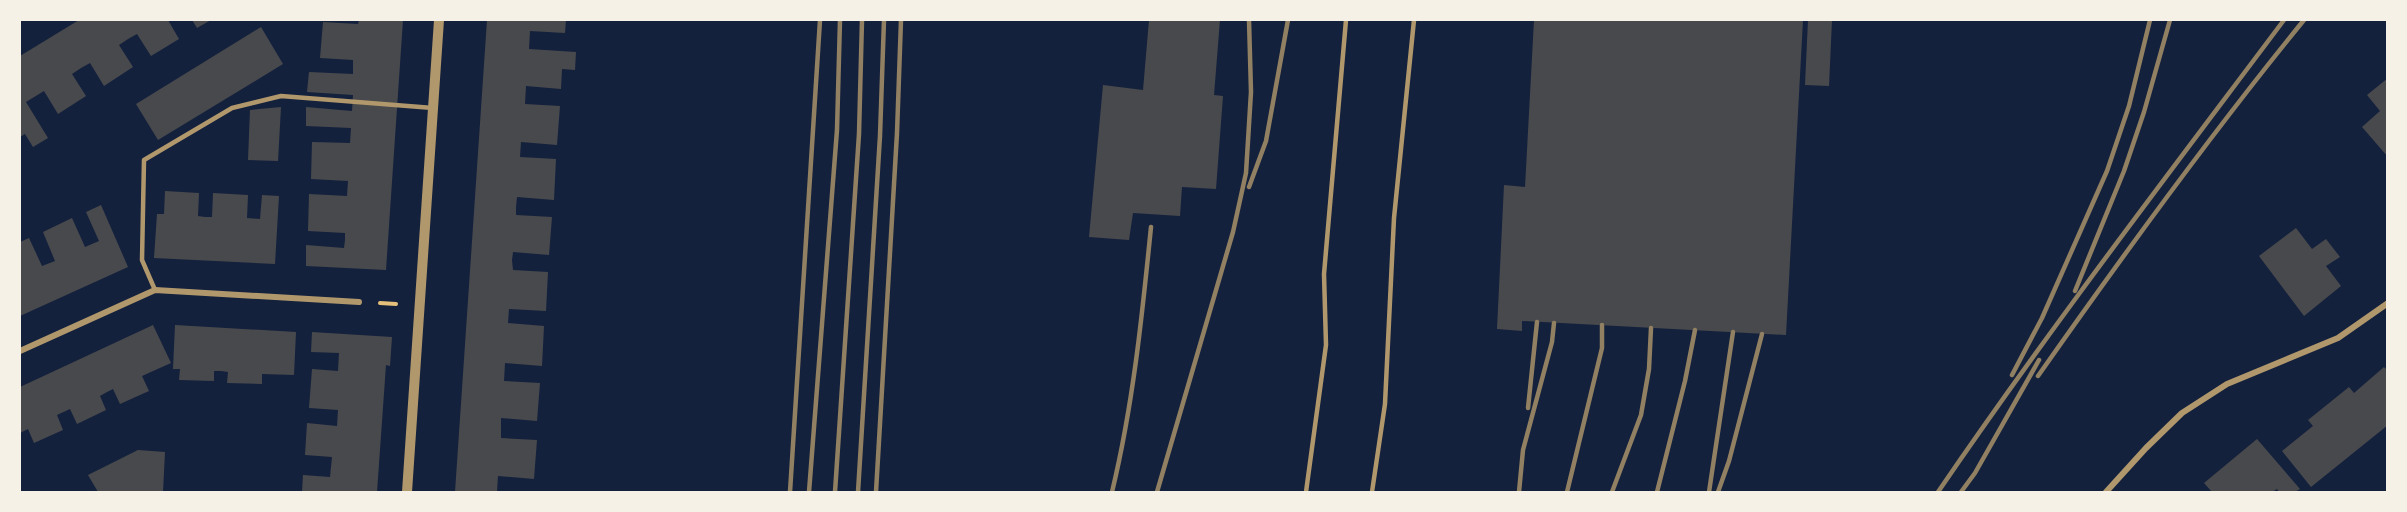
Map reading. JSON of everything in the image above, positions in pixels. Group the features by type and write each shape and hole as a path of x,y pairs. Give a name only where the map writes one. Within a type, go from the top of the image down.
{"street":[{"path":"406,492 439,20"},
{"path":"20,351 155,290 359,302"},
{"path":"2106,492 2182,413 2227,384 2338,338 2388,303"}],"lane":[{"path":"1306,492 1326,345 1324,274 1346,20"},
{"path":"1372,492 1385,404 1394,218 1414,20"},
{"path":"155,290 142,260 144,160 232,108 281,96 433,108"}],"path":[{"path":"359,302 418,305"}],"building":[{"path":"79,20 168,20 179,39 151,56 137,34 128,39 119,45 133,67 104,86 90,63 81,68 72,74 86,96 58,114 44,91 26,102 48,138 33,147 25,134 20,137 20,56"},
{"path":"192,20 211,20 197,28"},
{"path":"359,20 403,20 386,270 306,266 306,245 344,248 345,240 345,233 308,231 309,194 347,196 348,181 311,179 312,142 350,143 351,128 306,126 306,107 352,111 353,95 307,92 309,72 353,74 353,60 320,58 323,22 358,24"},
{"path":"487,20 566,20 565,33 530,31 529,49 576,52 575,70 562,69 561,89 526,86 525,104 560,106 557,145 521,142 520,157 556,159 554,200 517,197 516,207 516,215 552,217 549,255 513,252 512,260 513,270 548,272 546,311 509,309 508,323 544,326 542,366 505,363 504,381 540,383 537,421 501,418 501,438 537,440 534,479 498,476 497,492 455,492"},
{"path":"1149,20 1220,20 1214,95 1223,96 1216,189 1182,187 1180,216 1133,213 1129,240 1089,237 1103,85 1143,90"},
{"path":"1534,20 1803,20 1786,335 1522,321 1522,331 1497,329 1504,185 1525,187"},
{"path":"1808,20 1832,20 1829,86 1805,85"},
{"path":"261,27 283,64 158,140 136,104"},
{"path":"2388,78 2388,157 2362,127 2380,111 2367,95"},
{"path":"281,107 278,161 248,160 250,110"},
{"path":"165,191 199,193 198,216 205,217 212,217 213,193 248,195 247,218 260,219 262,195 279,196 275,264 154,258 157,214 164,214"},
{"path":"101,205 128,267 20,316 20,242 29,238 42,266 55,261 43,232 72,218 85,247 99,241 86,212"},
{"path":"2296,228 2312,249 2326,239 2340,257 2326,266 2341,286 2304,316 2259,256"},
{"path":"153,325 171,363 142,376 149,391 120,404 113,389 100,396 106,410 77,424 70,409 57,415 63,430 34,443 28,429 20,433 20,387"},
{"path":"175,325 296,332 294,375 262,374 262,384 227,383 228,372 221,371 214,371 214,381 179,380 180,369 173,369"},
{"path":"312,332 392,337 390,366 386,365 377,492 302,492 303,475 330,477 332,457 305,455 307,423 337,426 338,410 309,408 312,369 338,371 339,353 311,352"},
{"path":"2384,367 2388,371 2388,425 2311,487 2282,451 2313,426 2308,420 2349,387 2354,393"},
{"path":"2257,439 2300,489 2295,492 2279,492 2277,489 2272,492 2212,492 2204,483"},
{"path":"138,450 165,452 163,492 98,492 88,475"}],"railway":[{"path":"790,492 820,20"},
{"path":"809,492 837,130 840,20"},
{"path":"835,492 859,134 862,20"},
{"path":"858,492 880,136 884,20"},
{"path":"876,492 897,133 901,20"},
{"path":"1157,492 1233,232 1246,173 1251,92 1249,20"},
{"path":"1249,187 1266,141 1288,20"},
{"path":"2012,375 2042,318 2107,171 2129,106 2150,20"},
{"path":"2075,291 2124,171 2144,112 2170,20"},
{"path":"1938,492 2065,313 2284,20"},
{"path":"2038,376 2168,195 2304,20"},
{"path":"1112,492 1131,394 1151,227"},
{"path":"1528,408 1537,322"},
{"path":"1519,492 1523,450 1552,342 1554,323"},
{"path":"1567,492 1602,348 1602,325"},
{"path":"1612,492 1641,415 1649,369 1651,328"},
{"path":"1657,492 1685,381 1695,330"},
{"path":"1709,492 1733,332"},
{"path":"1718,492 1729,461 1762,334"},
{"path":"1961,492 1975,473 2039,360"}]}
